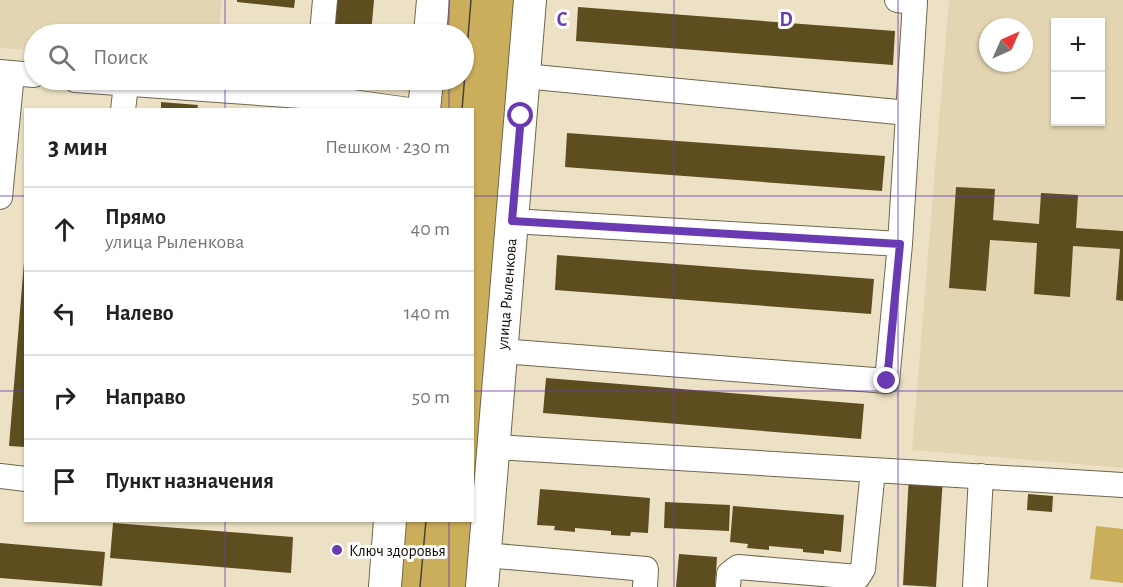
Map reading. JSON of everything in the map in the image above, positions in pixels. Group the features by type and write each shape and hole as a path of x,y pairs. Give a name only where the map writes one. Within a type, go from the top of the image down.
{"main road":[{"path":"431,24 433,0"},
{"name":"улица Рыленкова","path":"482,587 530,0"},
{"path":"424,108 426,90"},
{"path":"385,587 390,522"}],"lane":[{"path":"323,24 325,0"},
{"path":"502,351 887,381 900,244 908,113 909,1"},
{"path":"0,197 15,74"},
{"path":"524,76 908,113"},
{"path":"123,108 125,90"},
{"path":"167,90 264,102 309,90"},
{"path":"325,90 402,108"},
{"path":"512,221 900,244"},
{"path":"494,447 1123,485"},
{"path":"728,587 729,574 738,567 858,577 863,569 873,470"},
{"path":"0,476 24,478"},
{"path":"975,587 981,477"},
{"path":"485,555 646,570 645,587"}],"shaded area":[{"path":"0,0 222,0 219,24 24,24 24,50 0,48"},
{"path":"447,0 517,0 469,587 397,587 403,522 474,522 474,108 438,108 439,90 474,90 474,24 445,24"},
{"path":"949,0 1123,0 1123,468 912,450"},
{"path":"1096,526 1123,529 1123,583 1090,579"}],"building":[{"path":"237,0 295,0 294,8 237,2"},
{"path":"337,0 374,0 372,24 335,24"},
{"path":"578,7 895,31 893,65 576,41"},
{"path":"161,102 198,105 197,108 161,108"},
{"path":"567,133 885,156 882,191 565,167"},
{"path":"956,187 995,189 993,220 1039,224 1041,193 1078,195 1076,228 1123,231 1123,301 1116,300 1120,249 1073,246 1070,297 1034,294 1037,243 990,240 986,291 949,288"},
{"path":"557,255 874,279 871,314 555,290"},
{"path":"24,262 24,447 9,446"},
{"path":"546,378 864,404 861,439 543,413"},
{"path":"909,475 943,477 936,587 903,585"},
{"path":"540,489 650,498 648,533 631,532 630,536 611,535 611,531 575,528 575,532 554,530 555,526 537,525"},
{"path":"1028,494 1053,496 1052,512 1027,510"},
{"path":"665,502 730,505 729,531 664,528"},
{"path":"733,506 844,515 841,552 824,550 824,554 803,552 803,549 769,546 769,550 747,548 748,544 730,542"},
{"path":"113,523 293,537 291,573 110,558"},
{"path":"0,543 105,552 102,586 0,578"},
{"path":"679,554 717,557 715,587 676,587"}],"tram line":[{"path":"469,24 471,0"},
{"path":"462,108 464,90"},
{"path":"420,587 426,522"}],"place":[{"name":"Ключ здоровья","path":"337,550"}],"route":[{"path":"521,116 512,221 900,244 887,381"}]}
